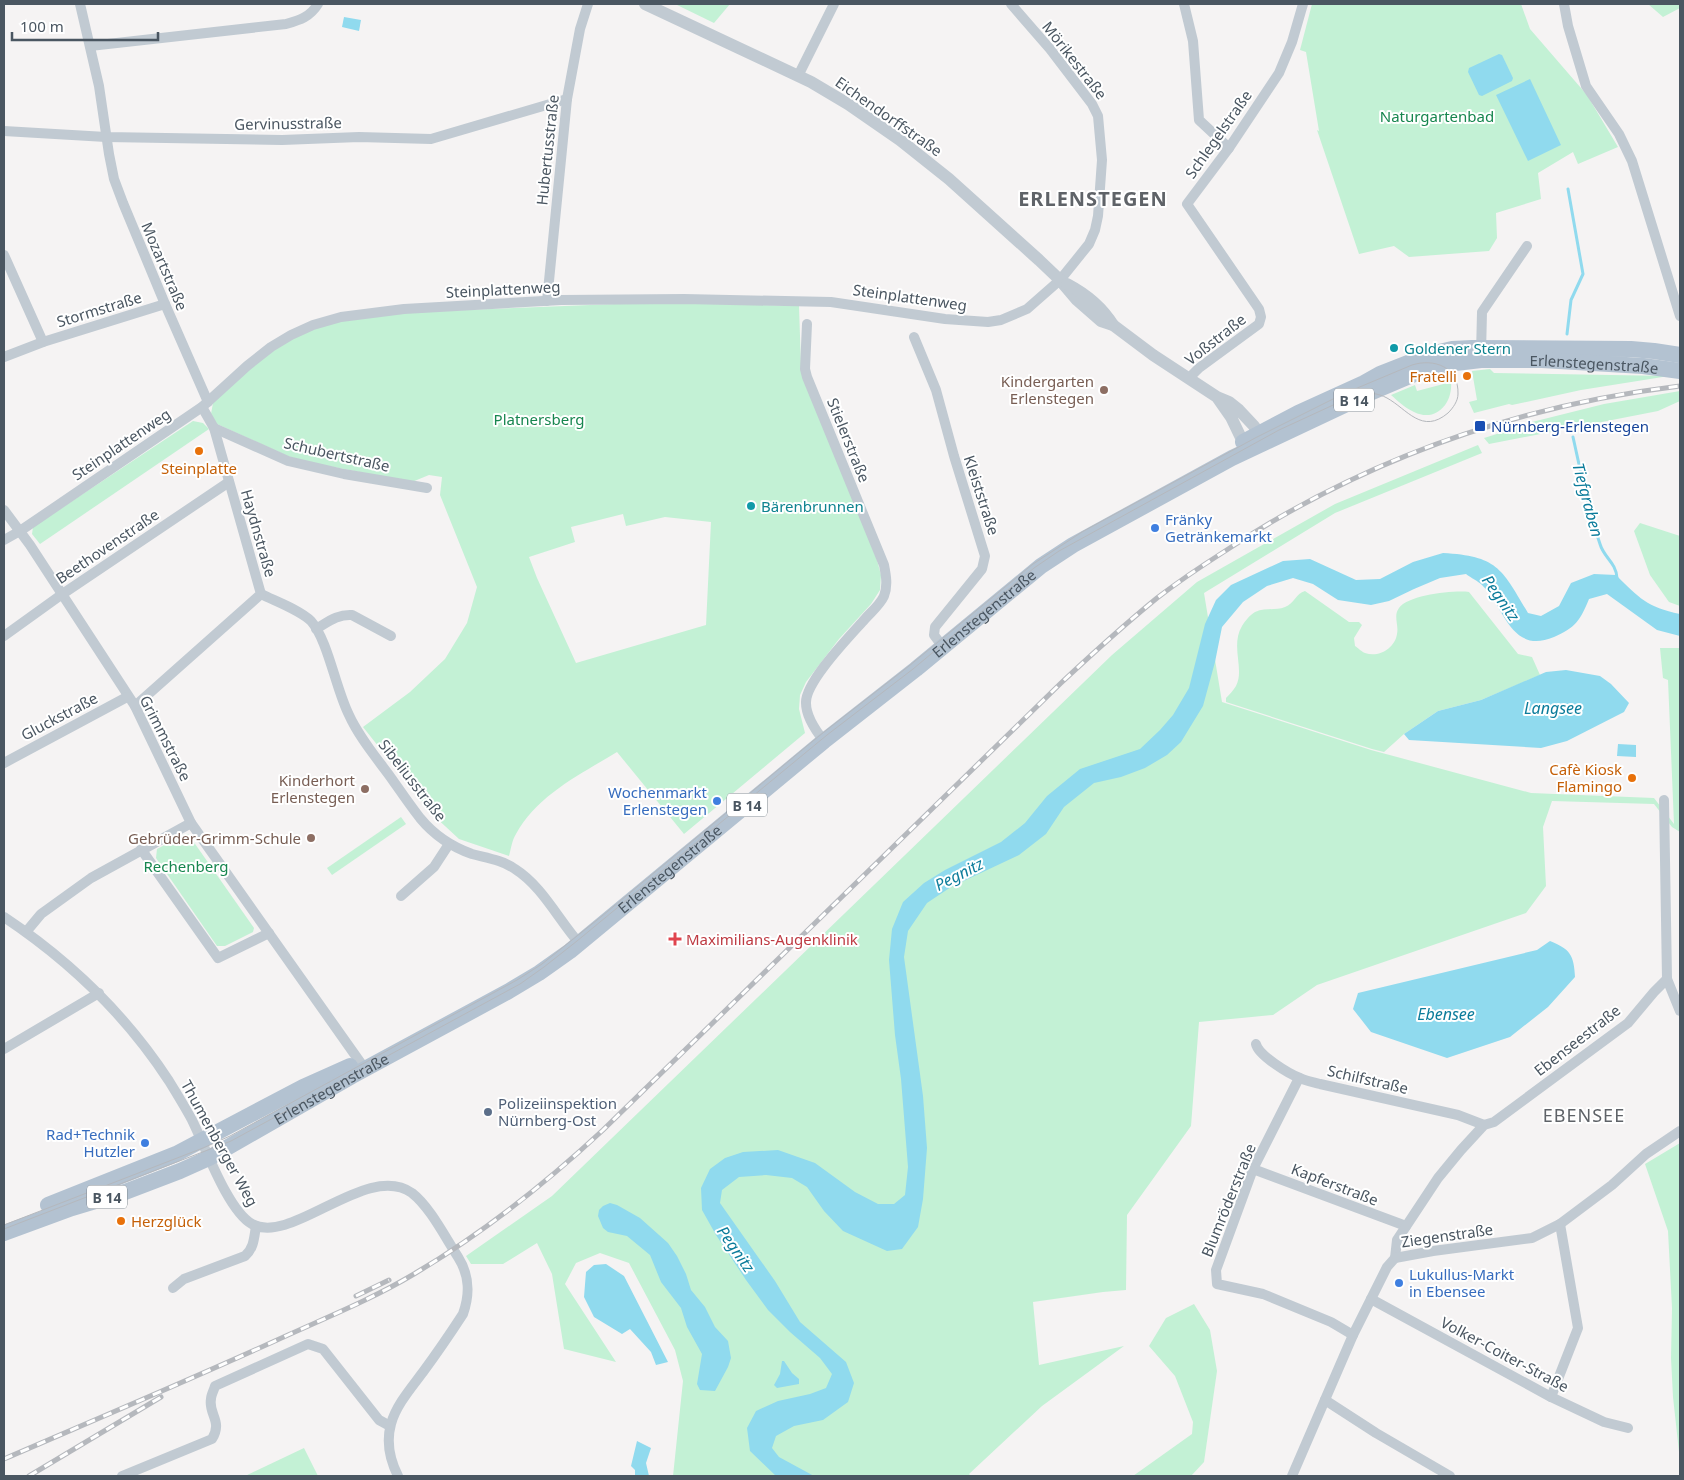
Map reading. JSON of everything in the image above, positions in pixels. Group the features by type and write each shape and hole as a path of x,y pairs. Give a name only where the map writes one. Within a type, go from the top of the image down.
{"main road":[{"name":"Erlenstegenstraße","path":"209,1158 363,1065 510,992 548,967 576,940 821,738 1027,577 1058,555 1186,483 1252,441 1311,413 1422,371 1481,354 1542,354 1644,366 1680,364"},
{"name":"Erlenstegenstraße","path":"201,1141 303,1087 363,1065"},
{"name":"B 14","path":"4,1221 158,1162 201,1141"},
{"name":"B 14","path":"4,1233 72,1208 125,1192 209,1158"}],"street":[{"name":"Mozartstraße","path":"80,4 99,86 114,179 205,405"},
{"path":"90,46 286,24 307,17 318,4"},
{"name":"Hubertusstraße","path":"547,301 567,99 580,29 588,4"},
{"name":"Eichendorffstraße","path":"645,4 798,76 848,104 915,152 949,179 1060,280 1083,292 1107,316 1113,325 1145,350 1217,397 1252,441"},
{"path":"798,76 834,4"},
{"name":"Mörikestraße","path":"1010,4 1050,49 1092,104 1098,116 1102,160 1098,216 1095,230 1089,244 1060,280"},
{"path":"1184,4 1193,41 1199,120 1229,148"},
{"name":"Schlegelstraße","path":"1260,324 1259,309 1187,204 1229,148 1279,73 1292,42 1303,4"},
{"path":"1564,4 1568,26 1586,86 1619,134 1632,161 1680,316"},
{"name":"Gervinusstraße","path":"4,131 106,137 282,140 359,137 431,139 567,99"},
{"path":"1481,354 1482,312 1527,246"},
{"name":"Stormstraße","path":"4,255 42,342"},
{"name":"Steinplattenweg","path":"4,540 205,405 247,366 271,347 313,324 340,317 369,312 547,301 684,300 831,302 945,319 988,322 1001,320 1027,309 1060,280"},
{"name":"Stormstraße","path":"4,356 42,342 165,304"},
{"name":"Stielerstraße","path":"807,324 807,377 884,565 886,586 881,601 840,646 806,696 806,709 821,738"},
{"name":"Voßstraße","path":"1189,378 1199,368 1260,324"},
{"name":"Kleiststraße","path":"914,337 936,390 985,556 982,569 935,626 934,635 940,644"},
{"name":"Haydnstraße","path":"135,706 261,594 214,428 205,405"},
{"name":"Schubertstraße","path":"214,428 288,461 344,474 427,488"},
{"name":"Beethovenstraße","path":"4,636 61,595 229,482"},
{"name":"Grimmstraße","path":"4,510 20,531 127,697 135,706 191,822 363,1065"},
{"name":"Sibeliusstraße","path":"261,594 311,621 325,647 342,700 358,731 420,818 450,844 474,854 499,860 516,869 537,889 576,940"},
{"path":"316,629 337,616 352,615 391,636"},
{"name":"Gluckstraße","path":"4,763 127,697"},
{"path":"1664,800 1667,979 1680,1011"},
{"path":"26,932 41,914 91,878 191,822"},
{"path":"402,896 434,867 450,844"},
{"path":"141,849 218,958 269,933"},
{"name":"Thumenberger Weg","path":"4,917 67,964 99,993 130,1029 166,1077 192,1119 209,1158 242,1217 256,1226 268,1227 290,1222 366,1189 381,1185 393,1185 405,1189 425,1207 463,1266 468,1279 469,1291 463,1314 400,1404 390,1426 388,1447 392,1465 398,1476"},
{"name":"Ebenseestraße","path":"1394,1258 1397,1240 1438,1178 1484,1125 1494,1122 1628,1023 1667,979"},
{"path":"4,1048 99,993"},
{"name":"Schilfstraße","path":"1256,1044 1257,1050 1299,1078 1458,1115 1484,1125"},
{"name":"Blumröderstraße","path":"1299,1078 1253,1169 1216,1270 1217,1284 1263,1294 1331,1322 1353,1335"},
{"name":"Ziegenstraße","path":"1292,1476 1353,1335 1394,1258 1532,1238 1560,1224 1612,1185 1646,1154 1680,1131"},
{"name":"Kapferstraße","path":"1253,1169 1406,1226"},
{"path":"1551,1397 1578,1328 1560,1224"},
{"path":"173,1288 184,1279 244,1256 251,1251 254,1244 256,1226"},
{"name":"Volker-Coiter-Straße","path":"1371,1299 1551,1397 1604,1422 1628,1428"},
{"path":"122,1476 212,1439 217,1432 210,1400 215,1386 308,1344 323,1349 378,1420 390,1426"},
{"path":"1325,1400 1399,1447 1450,1476"}],"green space":[{"path":"675,4 730,4 714,23"},
{"name":"Naturgartenbad","path":"1312,4 1521,4 1530,29 1587,95 1618,147 1578,164 1573,152 1538,173 1541,199 1496,213 1497,238 1489,251 1409,257 1394,246 1359,254 1317,130 1319,131 1306,52 1300,50"},
{"path":"1648,4 1680,4 1680,8 1663,17"},
{"name":"Platnersberg","path":"615,304 799,306 801,366 877,560 881,575 880,590 871,604 839,639 806,682 800,695 799,709 805,733 684,834 617,752 575,777 536,808 525,820 515,836 509,856 459,839 432,814 363,727 410,692 445,659 467,623 477,587 440,495 442,477 429,475 412,482 290,457 217,424 211,414 213,403 254,363 301,333 348,319 413,312","holes":["623,514 626,526 665,517 711,522 706,625 576,663 529,557 575,542 571,527"]},
{"path":"1490,369 1494,373 1669,376 1581,390 1474,413 1469,402 1477,400 1472,371"},
{"path":"1451,382 1451,390 1446,404 1436,413 1429,415 1422,415 1411,410 1391,395 1415,385 1417,391"},
{"path":"1680,391 1680,401 1658,411 1489,444 1484,438 1500,433 1500,430 1604,404"},
{"path":"193,421 203,423 209,429 40,544 32,534 33,527"},
{"path":"1478,445 1482,453 1335,513 1204,593 1222,702 1371,750 1531,793 1654,798 1674,824 1668,680 1663,678 1660,648 1680,648 1680,832 1672,827 1654,804 1552,801 1543,827 1546,886 1526,913 1317,985 1273,1015 1199,1022 1191,1126 1127,1215 1126,1290 1033,1302 1039,1365 1124,1346 1042,1406 969,1474 971,1476 673,1476 683,1381 675,1350 629,1263 600,1253 576,1263 565,1284 616,1362 564,1349 552,1274 537,1243 503,1264 471,1264 466,1256 552,1196 1112,655 1197,582 1335,504"},
{"path":"1640,523 1680,536 1680,606 1669,602 1650,575 1634,531"},
{"path":"1305,591 1349,622 1359,622 1362,625 1354,638 1355,646 1370,654 1386,651 1393,644 1397,634 1397,611 1404,603 1432,594 1469,592 1518,654 1532,657 1540,675 1481,700 1438,711 1404,734 1384,752 1226,702 1226,698 1235,688 1238,679 1237,641 1242,626 1255,612 1288,606 1299,594"},
{"path":"401,817 406,824 332,875 327,868"},
{"name":"Rechenberg","path":"188,834 254,928 253,932 225,946 217,946 156,858 157,849"},
{"path":"1680,1143 1680,1461 1673,1397 1671,1358 1672,1308 1668,1231 1645,1164"},
{"path":"1194,1304 1210,1330 1217,1371 1204,1462 1191,1476 1133,1476 1192,1434 1193,1422 1175,1376 1149,1346 1166,1318"},
{"path":"304,1448 318,1476 245,1476"}],"water":[{"path":"344,17 361,20 359,31 342,27"},
{"path":"1499,54 1502,55 1513,78 1512,81 1482,96 1479,95 1468,72 1469,68"},
{"path":"1530,79 1561,145 1528,161 1496,95"},
{"name":"Pegnitz","path":"1443,553 1476,557 1487,562 1504,575 1528,613 1541,616 1559,606 1571,583 1594,574 1616,575 1631,590 1651,605 1680,614 1680,636 1657,630 1607,594 1589,599 1580,618 1567,630 1554,637 1540,641 1528,640 1518,635 1510,626 1482,585 1466,574 1440,578 1389,601 1371,605 1338,600 1313,584 1293,578 1267,586 1243,602 1222,627 1203,706 1181,742 1167,755 1145,768 1121,777 1094,783 1064,807 1046,834 1019,855 951,887 927,903 908,931 904,957 923,1096 927,1148 923,1199 918,1227 902,1249 887,1251 843,1231 824,1211 807,1187 792,1178 766,1175 739,1177 722,1190 720,1203 775,1281 800,1322 846,1362 854,1383 848,1402 823,1420 794,1426 776,1436 772,1448 779,1457 814,1476 776,1476 750,1451 747,1428 756,1411 778,1401 810,1394 826,1388 832,1374 820,1358 768,1310 716,1235 702,1210 701,1188 710,1169 725,1158 743,1152 778,1150 815,1163 855,1192 878,1204 894,1204 905,1195 908,1167 889,960 892,929 903,902 924,883 945,870 1001,842 1025,823 1047,796 1080,769 1140,749 1160,730 1173,715 1189,688 1205,624 1216,600 1231,585 1283,561 1310,559 1356,580 1380,579 1413,562"},
{"name":"Langsee","path":"1566,670 1600,676 1611,684 1629,703 1624,712 1567,741 1541,748 1409,740 1404,734 1438,711 1481,700 1546,672"},
{"path":"1618,744 1636,745 1636,757 1617,756"},
{"name":"Ebensee","path":"1550,941 1562,947 1570,954 1575,977 1548,1007 1510,1037 1447,1058 1371,1032 1353,1009 1358,993 1537,950"},
{"path":"610,1203 640,1218 668,1243 686,1274 691,1290 705,1307 715,1327 728,1341 731,1358 715,1391 700,1390 697,1384 702,1354 687,1327 681,1308 661,1282 650,1255 627,1236 608,1232 603,1228 598,1216 599,1210"},
{"path":"606,1264 624,1276 668,1362 656,1365 651,1352 630,1329 622,1334 594,1317 584,1297 586,1272 594,1265"},
{"path":"782,1361 799,1379 799,1384 777,1388 774,1385 780,1374"},
{"path":"637,1441 651,1448 646,1463 649,1476 635,1476 635,1470 631,1466"}],"waterway":[{"name":"Tiefgraben","path":"1567,334 1571,300 1583,274 1568,189"},
{"name":"Tiefgraben","path":"1573,437 1596,531 1602,549 1614,568 1617,578"}],"tram line":[{"path":"4,1225 230,1136 517,980 542,964 819,736 909,666 1033,564 1082,532 1257,437 1343,394 1412,365 1420,363 1436,364 1450,371 1454,377 1457,385 1457,399 1450,411 1439,419 1423,421 1415,418 1384,396 1372,393 1357,394 1279,430 1059,551 1034,568 913,669 827,735 577,941 520,984 231,1141 4,1229"}],"railway":[{"path":"4,1459 368,1299 414,1274 489,1225 559,1170 603,1130 1084,661 1157,598 1222,553 1275,520 1329,490 1441,442 1499,423 1558,407 1618,395 1680,386"},
{"path":"356,1296 389,1280"},
{"path":"29,1476 161,1397"}],"place":[{"name":"Goldener Stern","path":"1394,348"},
{"name":"Fratelli","path":"1467,376"},
{"name":"Kindergarten Erlenstegen","path":"1104,390"},
{"name":"Nürnberg-Erlenstegen","path":"1480,426"},
{"name":"Steinplatte","path":"199,451"},
{"name":"Bärenbrunnen","path":"751,506"},
{"name":"Fränky Getränkemarkt","path":"1155,528"},
{"name":"Cafè Kiosk Flamingo","path":"1632,778"},
{"name":"Kinderhort Erlenstegen","path":"365,789"},
{"name":"Wochenmarkt Erlenstegen","path":"717,801"},
{"name":"Gebrüder-Grimm-Schule","path":"311,838"},
{"name":"Maximilians-Augenklinik","path":"675,939"},
{"name":"Polizeiinspektion Nürnberg-Ost","path":"488,1112"},
{"name":"Rad+Technik Hutzler","path":"145,1143"},
{"name":"Herzglück","path":"121,1221"},
{"name":"Lukullus-Markt in Ebensee","path":"1399,1283"}],"district":[{"name":"ERLENSTEGEN","path":"1093,198"},
{"name":"EBENSEE","path":"1584,1115"}]}
